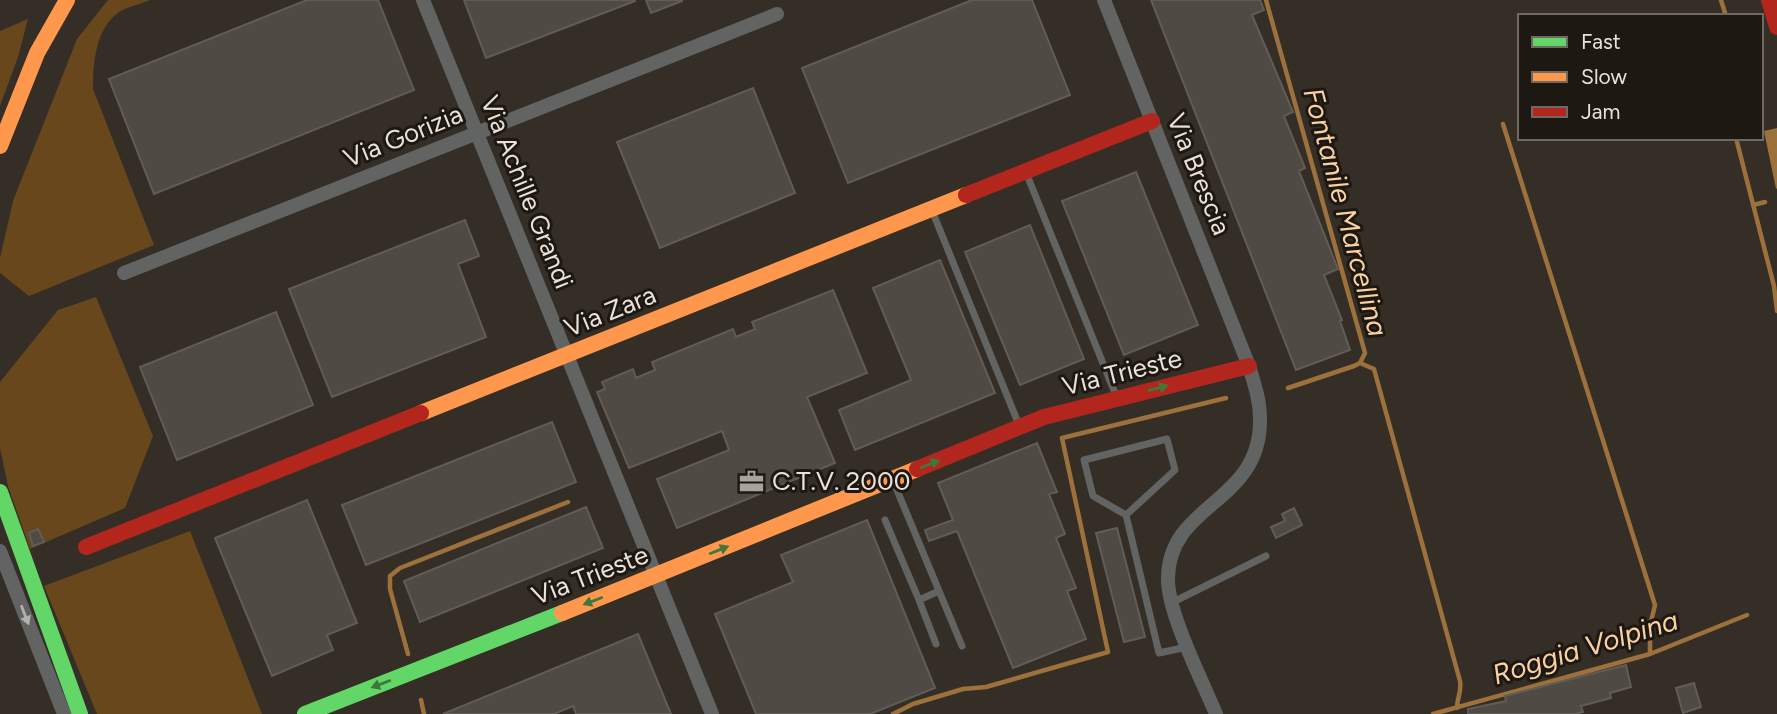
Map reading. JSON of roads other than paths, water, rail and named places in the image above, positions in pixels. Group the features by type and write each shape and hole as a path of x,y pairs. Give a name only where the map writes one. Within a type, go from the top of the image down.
{"main road":[{"path":"0,146 37,53 67,0"},
{"path":"1769,0 1777,27"},
{"name":"Via Zara","path":"86,547 1152,121"},
{"name":"Via Trieste","path":"304,714 656,576 1045,417 1249,366"},
{"path":"0,481 8,519"},
{"path":"0,492 80,714"}],"street":[{"name":"Via Achille Grandi","path":"423,0 712,714"},
{"name":"Via Brescia","path":"1104,0 1249,366 1260,416 1259,435 1246,471 1234,486 1190,523 1178,538 1168,570 1171,603 1216,714"},
{"name":"Via Gorizia","path":"124,273 778,14"},
{"path":"0,551 64,714"}],"lane":[{"path":"1026,171 1118,398"},
{"path":"931,209 1020,427"},
{"path":"1126,515 1175,470 1167,439 1084,460 1093,495 1126,515 1159,653 1188,647"},
{"path":"892,479 962,646"},
{"path":"885,520 936,644"},
{"path":"1171,603 1266,556"},
{"path":"919,600 939,591"}],"waterway":[{"name":"Fontanile Marcellina","path":"1266,0 1365,353 1360,363 1354,366 1288,388"},
{"path":"1721,0 1725,14"},
{"path":"1503,124 1655,605 1650,626 1650,654"},
{"path":"1737,140 1774,286 1777,311"},
{"path":"1753,205 1765,202"},
{"path":"1360,363 1374,369 1460,681 1457,708"},
{"name":"Fontanile Marcellina","path":"893,714 913,704 963,689 986,687 1108,652 1062,438 1226,398"},
{"path":"408,654 390,589 390,576 400,568 568,502"},
{"name":"Roggia Volpina","path":"1433,714 1650,654 1747,615"},
{"path":"421,700 424,714"}],"place":[{"name":"C.T.V. 2000","path":"752,481"}]}
